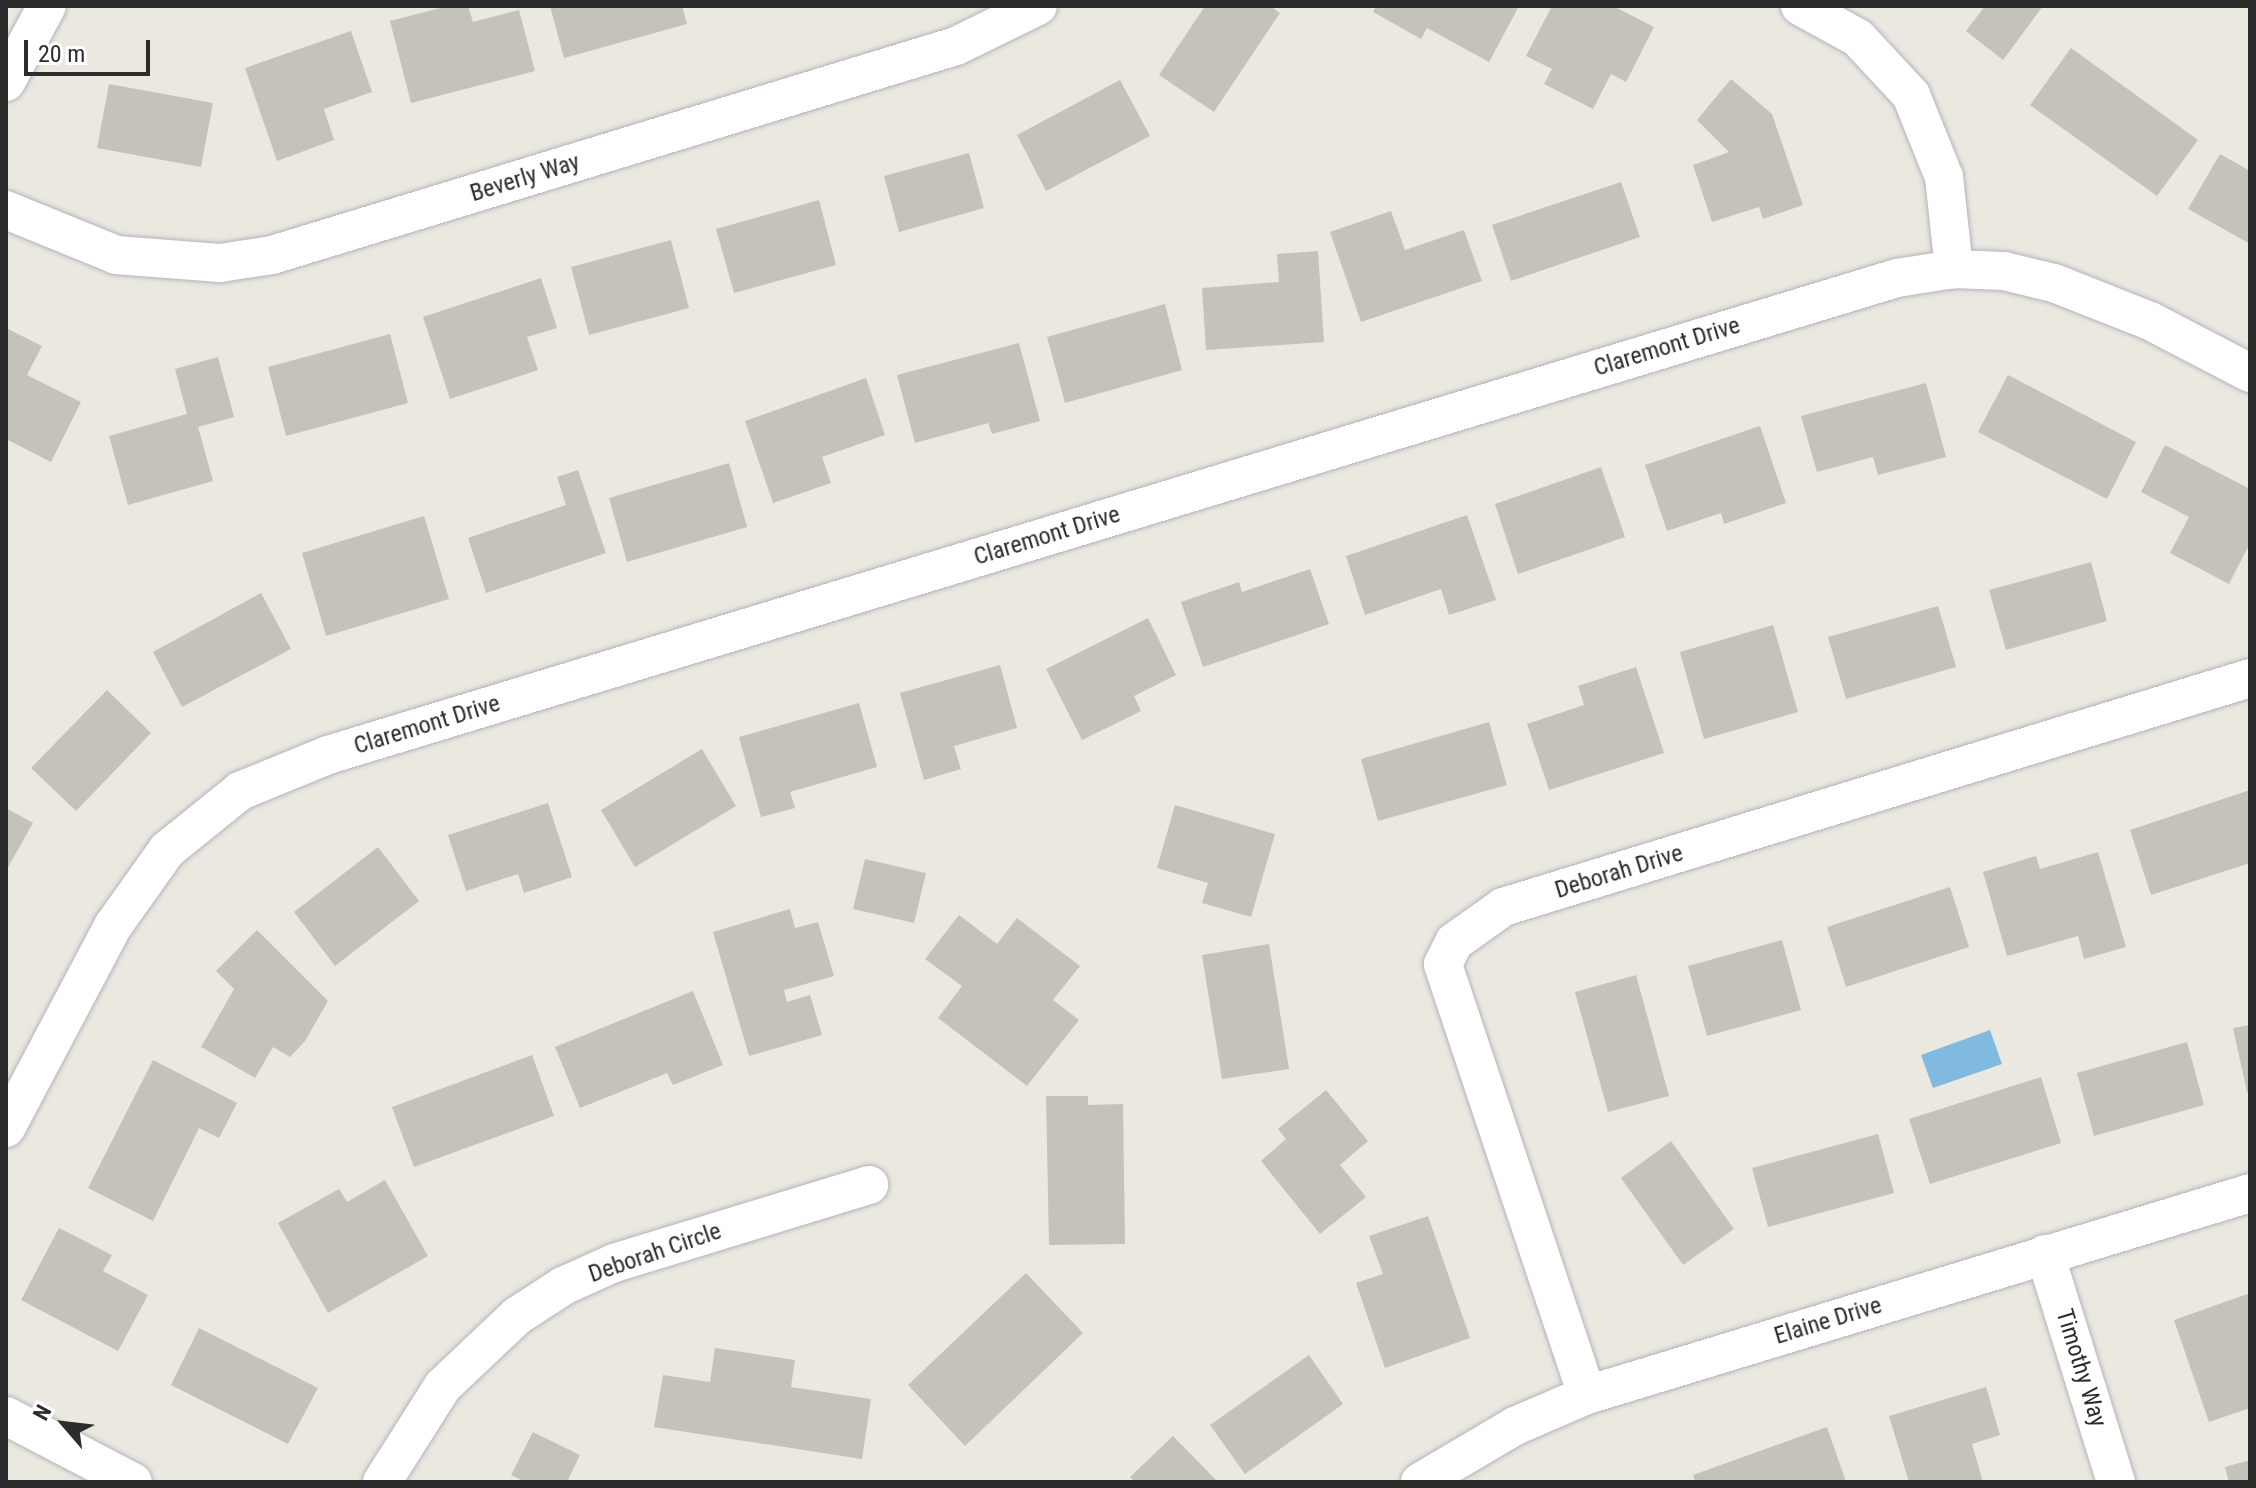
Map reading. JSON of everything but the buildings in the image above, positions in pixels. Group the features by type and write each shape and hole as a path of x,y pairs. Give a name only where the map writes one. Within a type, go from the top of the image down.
{"street":[{"path":"6,82 47,6"},
{"name":"Beverly Way","path":"6,210 116,255 220,263 272,255 956,46 1038,6"},
{"path":"1800,6 1858,38 1911,95 1944,177 1954,269"},
{"name":"Claremont Drive","path":"6,1128 138,885 201,818 283,771 1844,293 1954,269 2004,271 2103,300 2250,373"},
{"name":"Deborah Drive","path":"1587,1395 1443,964 1454,942 1503,907 2188,702 2250,678"},
{"name":"Deborah Circle","path":"382,1482 443,1386 517,1316 563,1286 614,1263 869,1185"},
{"name":"Elaine Drive","path":"1420,1482 1515,1426 1587,1395 2250,1193"},
{"name":"Timothy Way","path":"2045,1254 2116,1482"},
{"path":"6,1416 133,1482"}],"water":[{"path":"1990,1030 2002,1064 1933,1088 1921,1055"}]}
